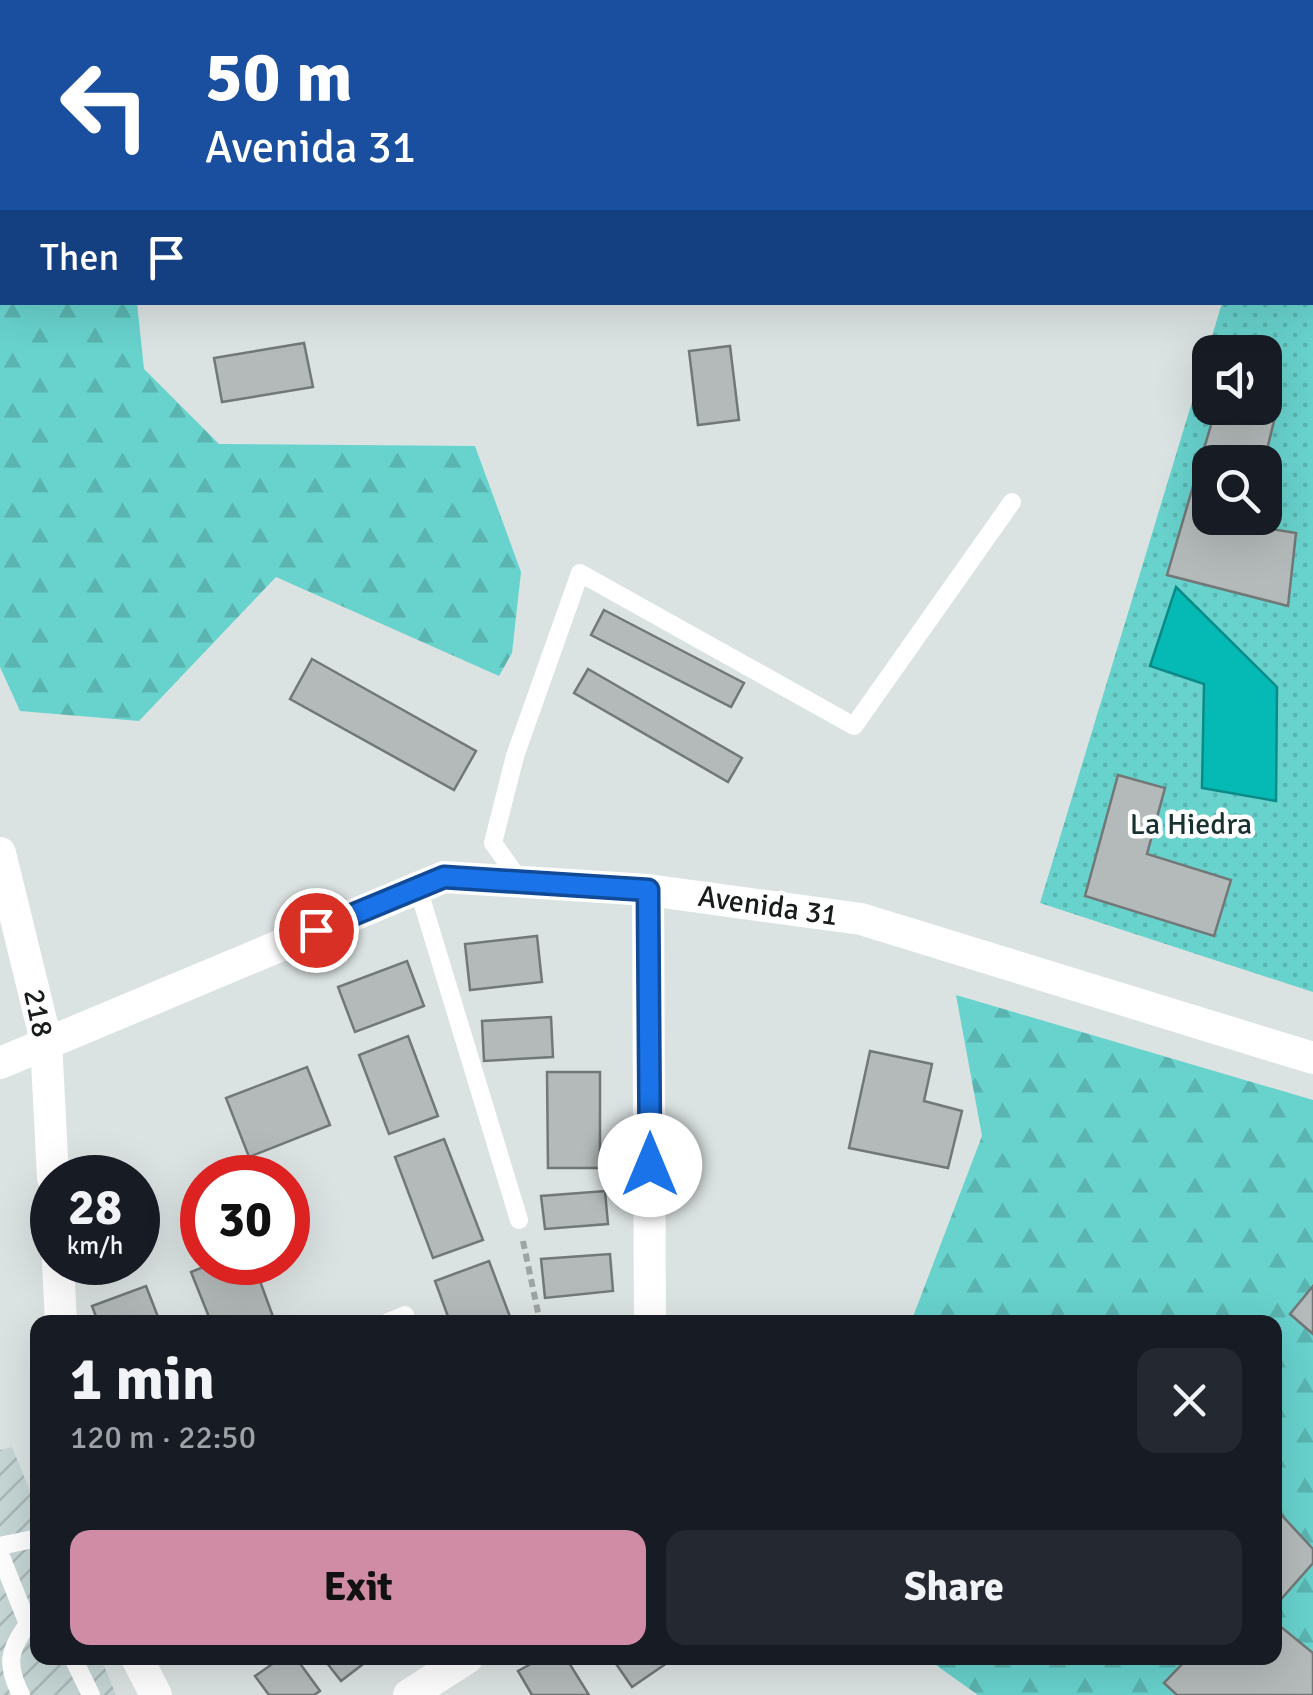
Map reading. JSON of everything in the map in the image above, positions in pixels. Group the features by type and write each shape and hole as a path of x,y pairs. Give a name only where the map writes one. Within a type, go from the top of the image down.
{"street":[{"name":"218","path":"0,852 46,1041 52,1155"},
{"name":"Avenida 31","path":"0,1063 444,877 648,890 861,919 1313,1058"},
{"path":"648,890 650,1315"},
{"path":"59,1285 61,1315"},
{"path":"141,1665 156,1695"},
{"path":"410,1695 456,1665"}],"lane":[{"path":"521,882 493,844 515,756 580,573 854,726 1012,502"},
{"path":"418,888 519,1220"},
{"path":"30,1541 0,1550 30,1619"},
{"path":"21,1695 8,1670 12,1645 30,1629"},
{"path":"77,1665 91,1695"}],"path":[{"path":"519,1220 539,1315"}],"shaded area":[{"path":"1176,587 1277,687 1276,801 1202,788 1204,684 1150,666"},
{"path":"12,1447 30,1491 30,1665 104,1665 116,1695 0,1695 0,1450"}],"green space":[{"path":"0,305 137,305 144,369 219,444 475,446 521,572 512,653 499,676 276,577 139,721 20,711 0,667"},
{"name":"La Hiedra","path":"1221,305 1313,305 1313,992 1040,903 1192,402 1192,425 1282,425 1282,335 1212,335"},
{"path":"956,995 1313,1100 1313,1695 978,1695 936,1665 1282,1665 1282,1315 914,1315 982,1136"}],"building":[{"path":"304,343 313,387 222,402 214,358"},
{"path":"730,346 739,420 698,425 689,351"},
{"path":"1211,425 1273,425 1268,445 1205,445"},
{"path":"1192,490 1192,535 1296,533 1288,606 1167,575"},
{"path":"604,610 744,683 731,707 591,635"},
{"path":"312,659 476,751 454,790 290,699"},
{"path":"588,669 742,758 728,782 574,693"},
{"path":"1118,775 1165,788 1147,854 1231,880 1214,936 1085,896"},
{"path":"537,936 542,982 470,990 465,944"},
{"path":"407,961 424,1006 355,1032 338,987"},
{"path":"551,1017 553,1057 484,1061 482,1021"},
{"path":"408,1036 438,1116 389,1134 359,1055"},
{"path":"870,1051 932,1064 924,1101 962,1111 948,1168 849,1148"},
{"path":"307,1067 330,1125 248,1155 226,1098"},
{"path":"547,1072 600,1072 600,1168 548,1168"},
{"path":"444,1139 483,1240 433,1258 395,1157"},
{"path":"605,1191 608,1224 545,1229 541,1196"},
{"path":"610,1254 613,1291 545,1298 541,1259"},
{"path":"489,1261 509,1315 447,1315 435,1281"},
{"path":"196,1285 261,1285 272,1315 208,1315"},
{"path":"146,1286 157,1315 95,1315 92,1306"},
{"path":"1313,1286 1313,1334 1290,1314"},
{"path":"1282,1516 1313,1549 1313,1563 1282,1598"},
{"path":"1282,1628 1313,1653 1313,1695 1177,1695 1164,1683 1181,1665 1282,1665"},
{"path":"271,1665 301,1665 320,1691 314,1695 269,1695 255,1676"},
{"path":"328,1665 362,1665 341,1681"},
{"path":"529,1665 570,1665 589,1695 532,1695 518,1671"},
{"path":"617,1665 664,1665 632,1687"}],"route":[{"path":"316,930 444,877 648,890 650,1165"}]}
